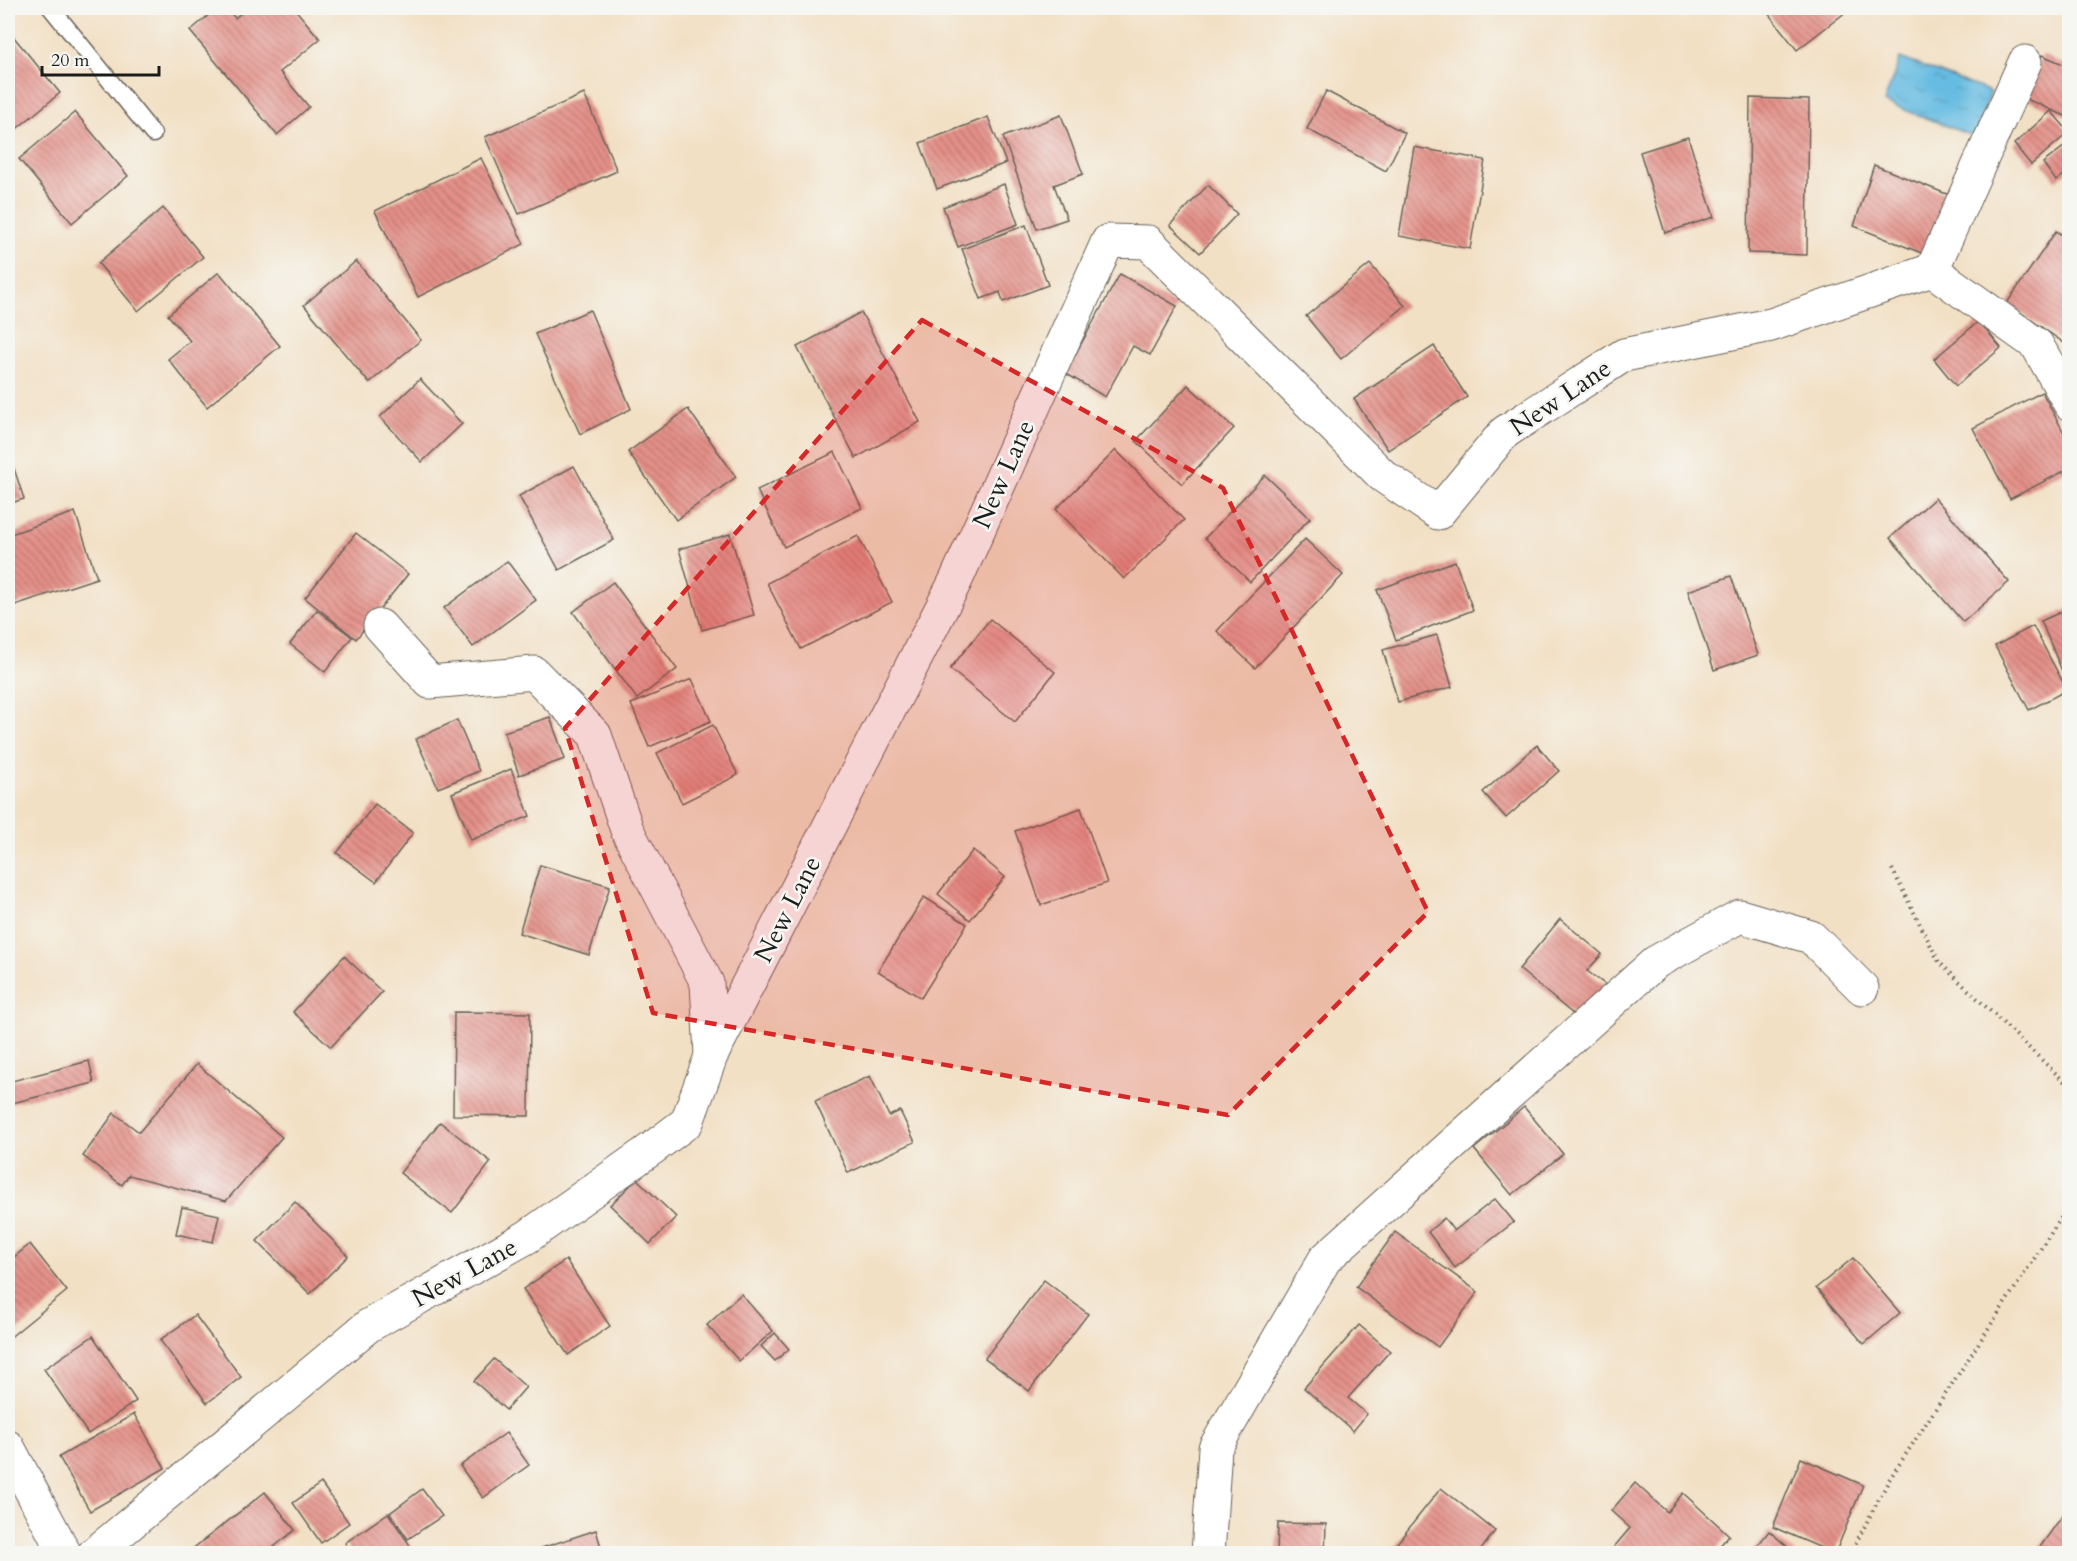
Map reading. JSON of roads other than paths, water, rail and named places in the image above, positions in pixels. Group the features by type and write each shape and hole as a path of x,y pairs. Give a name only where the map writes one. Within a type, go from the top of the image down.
{"street":[{"path":"2025,62 1932,270 2037,345 2070,404"},
{"name":"New Lane","path":"94,1554 368,1326 527,1236 654,1148 687,1122 711,1056 956,580 1108,241 1148,242 1383,476 1438,513 1505,432 1624,356 1771,325 1932,270"},
{"path":"380,626 430,682 534,673 595,735 627,830 707,983 711,1056"},
{"path":"1208,1554 1215,1448 1325,1259 1656,962 1740,916 1811,937 1862,988"},
{"path":"8,1447 64,1554"}],"lane":[{"path":"51,8 153,134"}],"water":[{"path":"1900,58 1991,92 1975,137 1884,102"}]}
